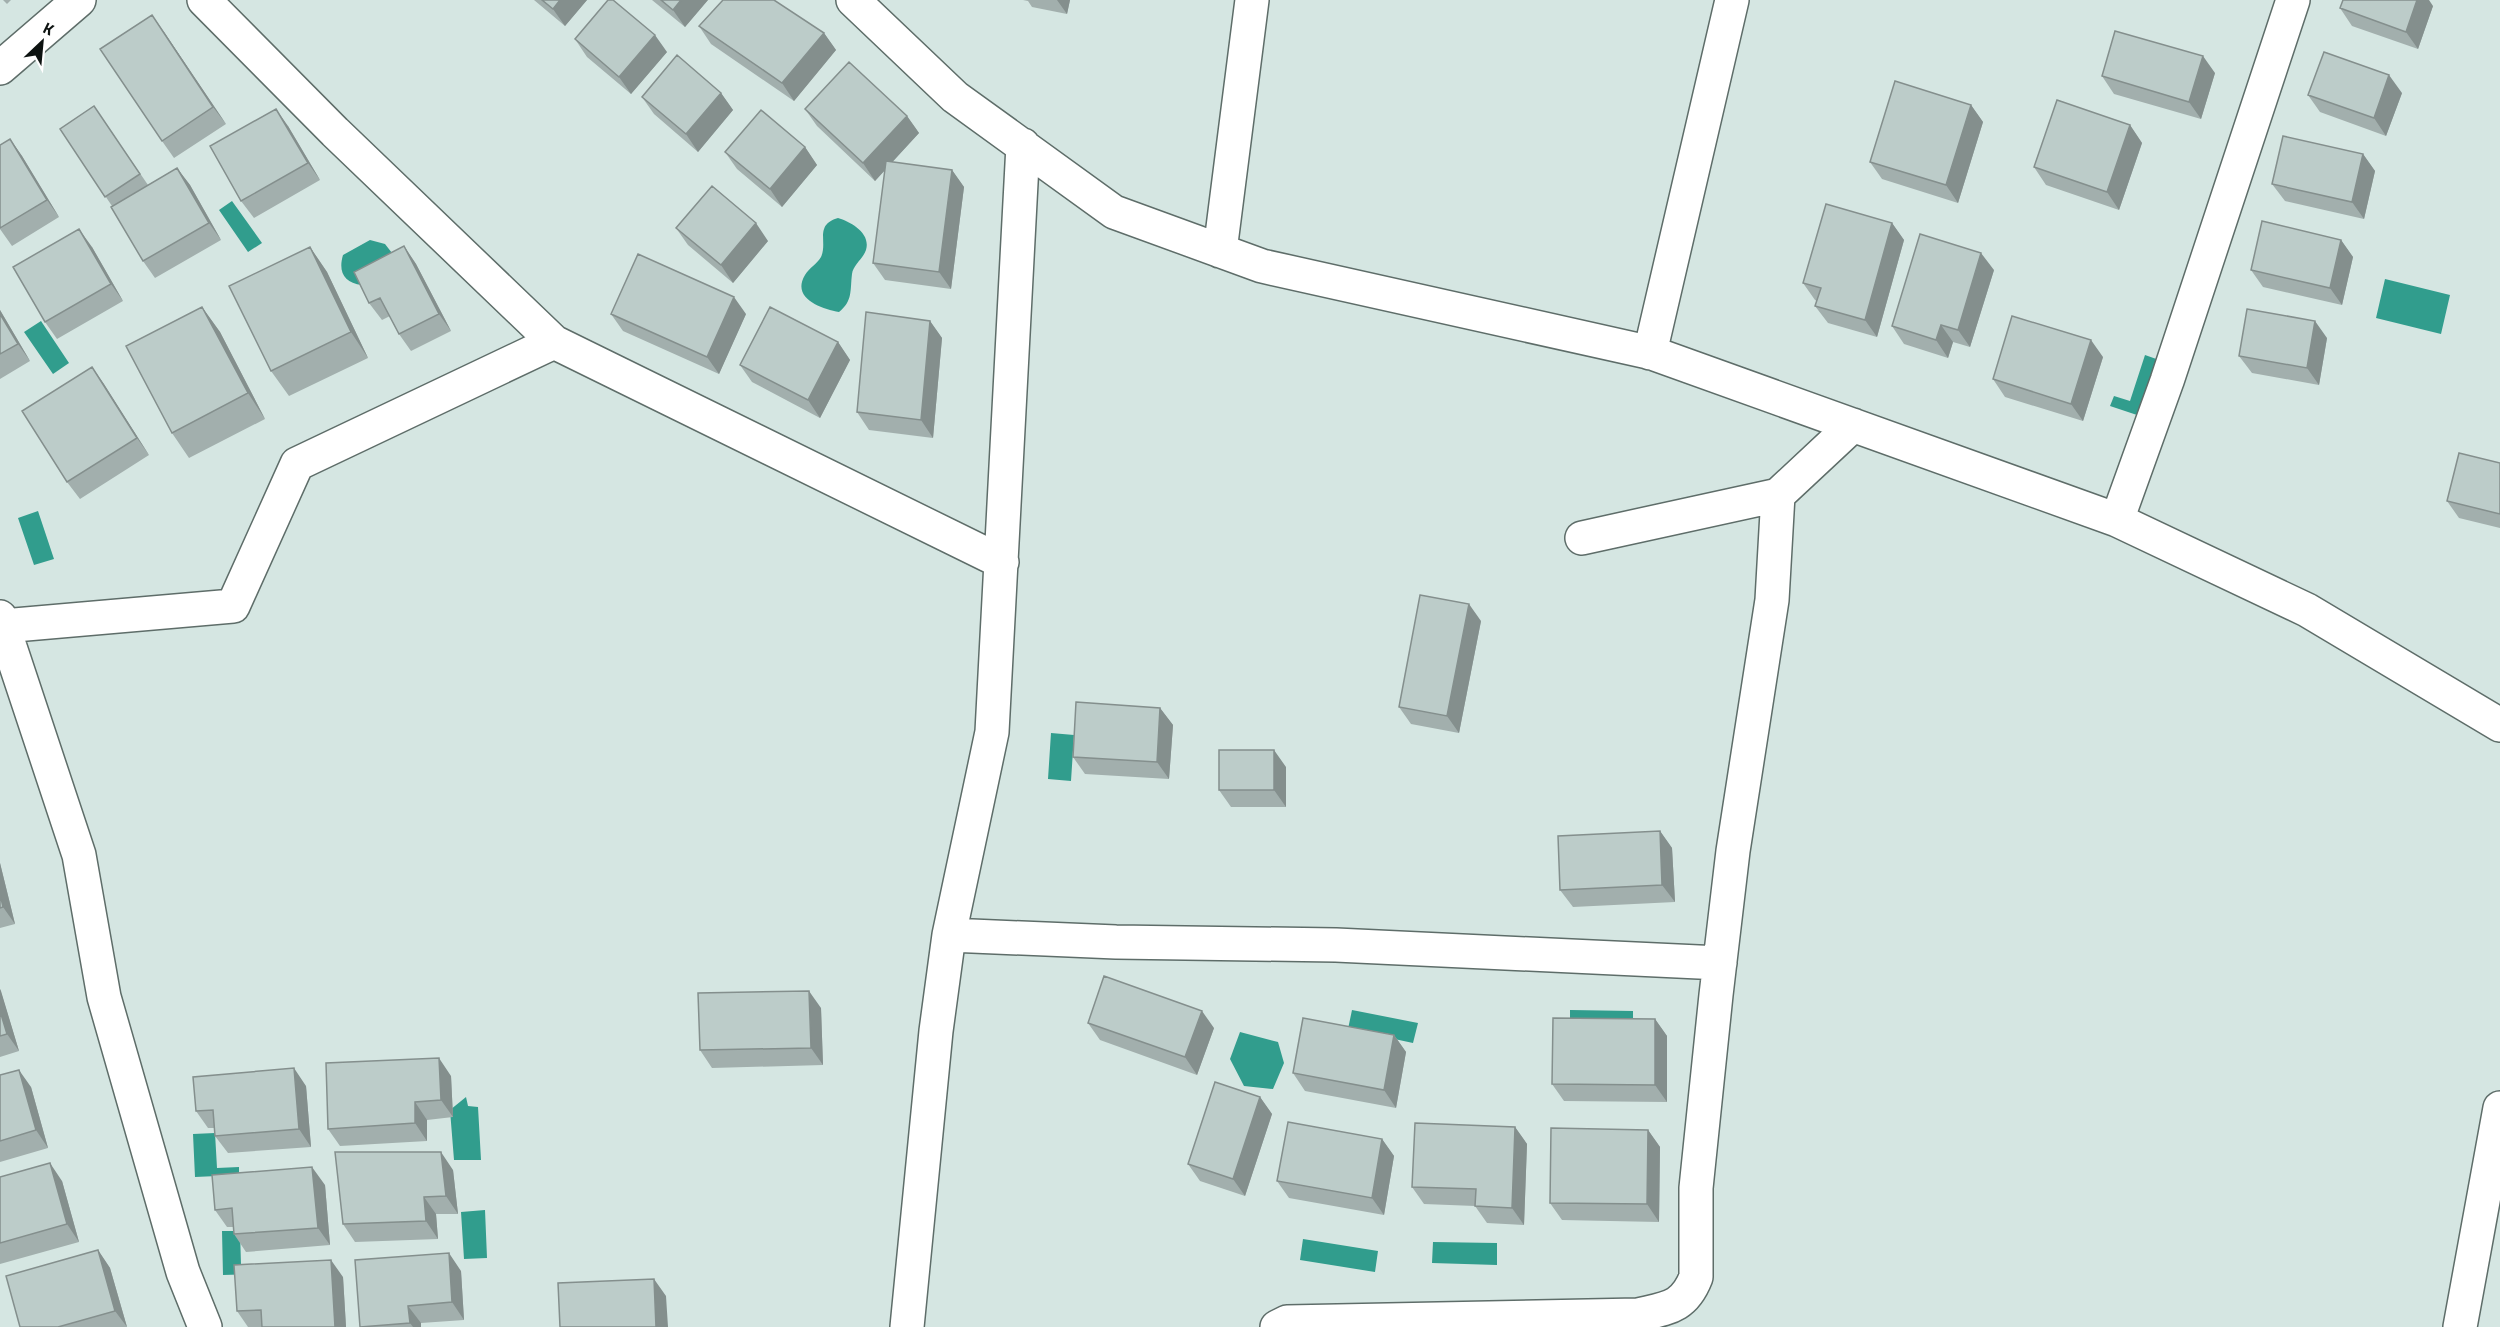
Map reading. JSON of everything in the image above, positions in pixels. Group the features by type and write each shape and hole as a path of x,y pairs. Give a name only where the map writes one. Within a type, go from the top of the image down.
{"street":[{"path":"0,68 79,0"},
{"path":"204,0 335,132 554,342 1002,562"},
{"path":"853,0 955,97 1114,212 1262,266 1650,353 2117,520 2307,610 2500,725"},
{"path":"1220,250 1252,0"},
{"path":"1650,353 1732,0"},
{"path":"2117,520 2167,381 2293,0"},
{"path":"907,1327 936,1031 949,935 992,732 1023,146"},
{"path":"205,1327 183,1272 104,997 79,855 2,621 233,606 297,464 554,342"},
{"path":"1582,538 1778,495 1852,425"},
{"path":"1277,1327 1287,1322 1638,1315 1679,1305 1692,1288 1696,1277 1696,1188 1720,963 1733,851 1772,600 1778,495"},
{"path":"949,935 1116,942 1336,945 1720,963"},
{"path":"2460,1327 2500,1108"}],"shaded area":[{"path":"232,201 262,243 248,252 219,210"},
{"path":"838,218 859,229 866,238 867,244 865,253 853,271 847,304 839,312 810,301 802,290 805,275 821,257 826,225"},
{"path":"370,240 385,244 392,253 362,285 356,284 344,276 341,267 343,255"},
{"path":"2385,279 2450,295 2441,334 2376,318"},
{"path":"41,321 69,363 53,374 24,332"},
{"path":"2145,355 2162,361 2143,417 2110,406 2114,396 2130,401"},
{"path":"38,511 54,559 34,565 18,518"},
{"path":"1051,733 1074,735 1071,781 1048,779"},
{"path":"1352,1010 1418,1023 1413,1043 1348,1029"},
{"path":"1570,1010 1633,1011 1633,1031 1570,1031"},
{"path":"1240,1032 1278,1042 1284,1063 1273,1089 1244,1086 1230,1059"},
{"path":"466,1097 468,1106 478,1107 481,1160 454,1160 450,1110"},
{"path":"215,1133 217,1168 239,1167 239,1175 195,1177 193,1134"},
{"path":"485,1210 487,1258 464,1259 461,1212"},
{"path":"222,1231 240,1231 241,1265 256,1274 223,1275"},
{"path":"1303,1239 1378,1251 1375,1272 1300,1260"},
{"path":"1433,1242 1497,1243 1497,1265 1432,1263"}],"building":[{"path":"542,0 560,0 553,9"},
{"path":"608,0 613,0 655,35 619,77 575,39"},
{"path":"661,0 681,0 673,10"},
{"path":"723,0 774,0 824,33 782,83 699,26"},
{"path":"2343,0 2417,0 2406,32 2340,8"},
{"path":"152,15 213,107 162,141 100,49"},
{"path":"2115,31 2203,56 2189,102 2102,76"},
{"path":"2324,52 2389,75 2374,118 2308,95"},
{"path":"677,55 721,93 686,134 642,97"},
{"path":"849,62 907,116 863,163 805,109"},
{"path":"1895,81 1971,105 1946,185 1870,162"},
{"path":"2057,100 2130,125 2107,192 2034,167"},
{"path":"94,106 140,174 105,197 60,129"},
{"path":"276,109 308,163 241,201 210,146"},
{"path":"761,110 805,147 770,189 725,152"},
{"path":"2283,136 2363,154 2352,202 2272,184"},
{"path":"10,139 47,200 0,228 0,145"},
{"path":"886,161 952,170 939,272 873,263"},
{"path":"177,168 209,223 143,261 111,207"},
{"path":"712,186 756,223 721,265 676,228"},
{"path":"1826,204 1892,223 1865,320 1815,306 1821,288 1803,283"},
{"path":"2262,221 2341,240 2330,288 2251,270"},
{"path":"79,229 111,284 45,322 13,267"},
{"path":"1920,234 1981,253 1958,330 1941,325 1936,340 1892,326"},
{"path":"404,246 439,314 399,334 380,298 369,303 354,272"},
{"path":"310,247 351,332 271,371 229,286"},
{"path":"638,254 734,297 707,357 611,314"},
{"path":"202,307 248,393 172,433 126,346"},
{"path":"770,307 838,342 808,400 740,365"},
{"path":"2247,309 2315,321 2307,368 2239,356"},
{"path":"866,312 930,321 921,420 857,412"},
{"path":"0,314 18,344 0,354"},
{"path":"2012,316 2091,340 2071,404 1993,379"},
{"path":"92,367 137,438 67,482 22,411"},
{"path":"2459,453 2500,463 2500,514 2447,501"},
{"path":"1420,595 1469,604 1447,716 1399,707"},
{"path":"1076,702 1160,708 1157,762 1073,757"},
{"path":"1219,750 1274,750 1274,790 1219,790"},
{"path":"1660,831 1662,885 1560,890 1558,836"},
{"path":"1104,976 1202,1011 1185,1057 1088,1023"},
{"path":"809,991 811,1048 700,1050 698,993"},
{"path":"0,1011 7,1034 0,1036"},
{"path":"1303,1018 1394,1035 1384,1090 1293,1073"},
{"path":"1553,1018 1655,1019 1655,1085 1552,1084"},
{"path":"439,1058 441,1100 415,1102 415,1123 328,1129 326,1063"},
{"path":"294,1068 299,1129 215,1136 213,1110 196,1111 193,1077"},
{"path":"19,1070 36,1130 0,1141 0,1075"},
{"path":"1215,1082 1260,1097 1233,1179 1188,1164"},
{"path":"1288,1122 1382,1139 1372,1198 1277,1181"},
{"path":"1415,1123 1515,1127 1512,1208 1475,1206 1476,1189 1412,1187"},
{"path":"1551,1128 1648,1130 1647,1204 1550,1203"},
{"path":"335,1152 441,1152 446,1196 424,1197 426,1221 343,1224"},
{"path":"50,1163 67,1224 0,1243 0,1177"},
{"path":"312,1167 318,1228 234,1234 232,1208 215,1210 212,1175"},
{"path":"98,1250 115,1311 58,1327 20,1327 6,1276"},
{"path":"449,1253 452,1302 408,1306 410,1323 360,1327 355,1260"},
{"path":"331,1260 335,1327 262,1327 261,1310 237,1311 234,1265"},
{"path":"654,1279 656,1327 560,1327 558,1283"}]}
